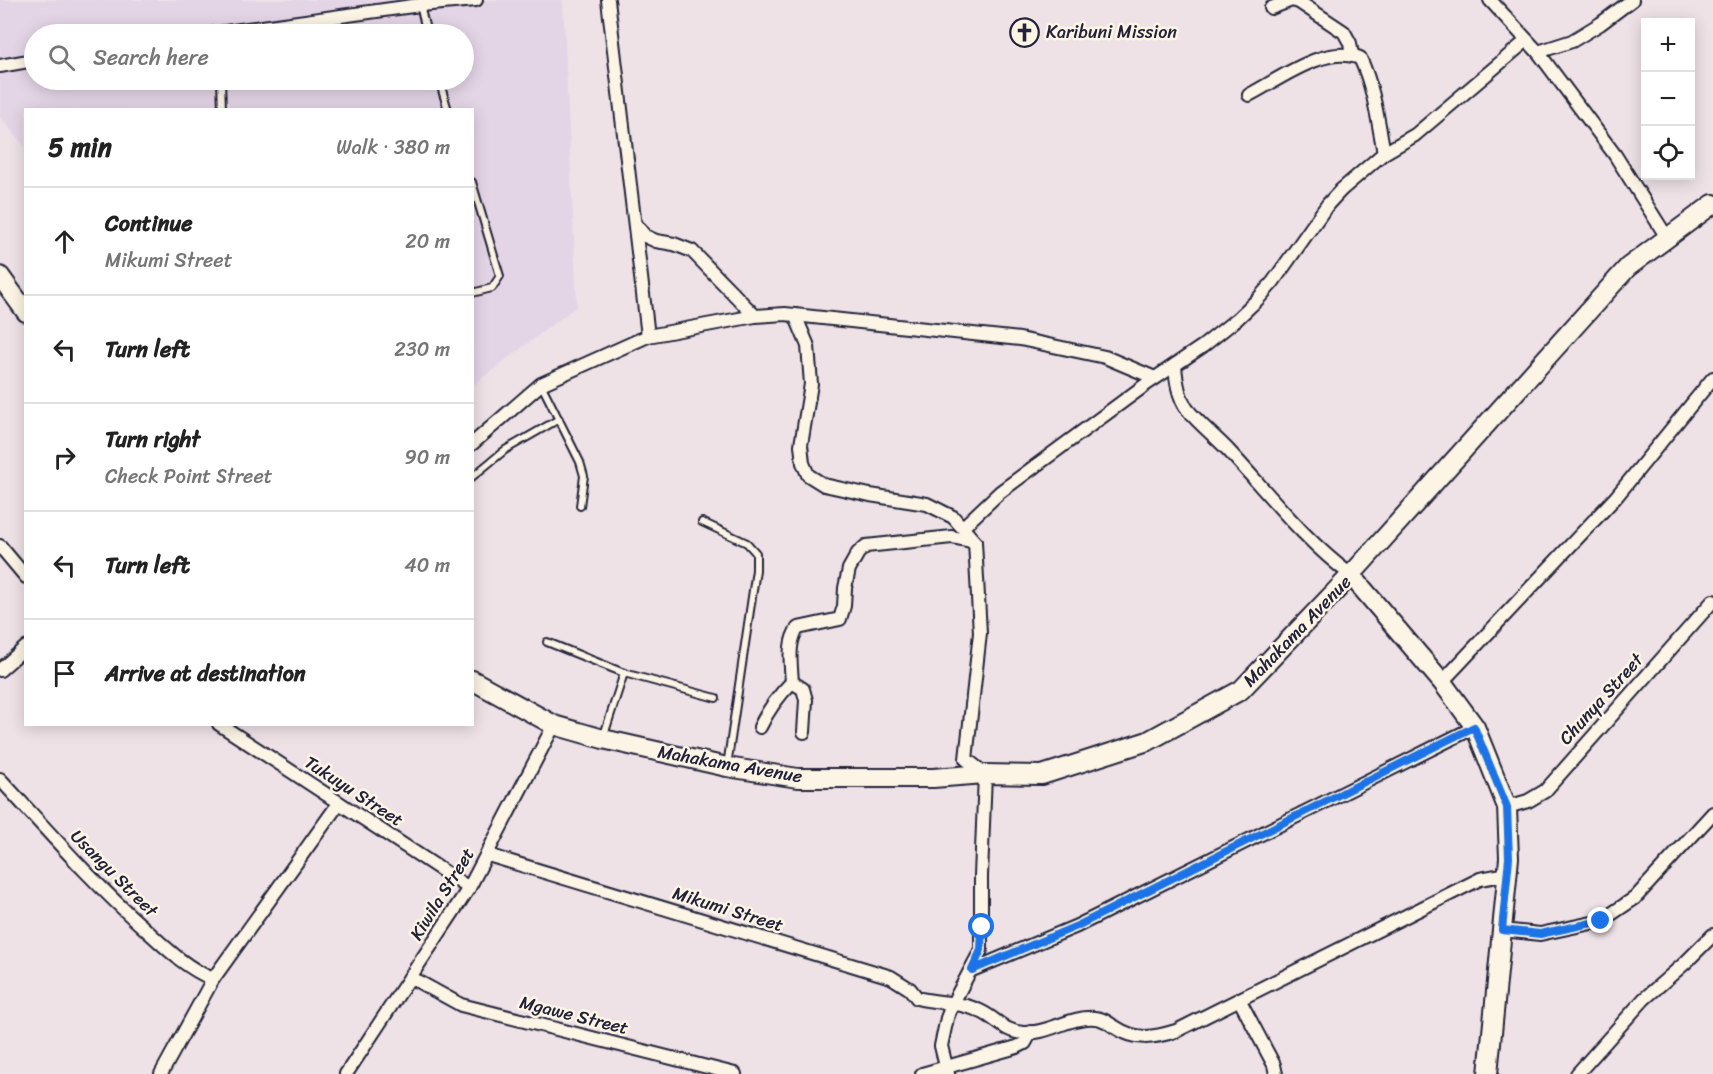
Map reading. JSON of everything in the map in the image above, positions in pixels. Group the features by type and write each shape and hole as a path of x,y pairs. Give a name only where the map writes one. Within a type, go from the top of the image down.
{"street":[{"path":"286,24 420,5 476,0"},
{"path":"608,0 648,336"},
{"path":"1270,8 1292,0 1299,2 1344,32 1350,43 1352,55"},
{"path":"1490,0 1538,52 1615,156 1668,239"},
{"path":"1538,52 1572,41 1632,0"},
{"path":"963,527 1009,486 1155,378 1203,346 1258,299 1273,282 1328,204 1384,153 1415,135 1526,41"},
{"path":"1249,95 1314,60 1333,55 1352,55 1360,58 1365,68 1384,153"},
{"path":"0,66 24,62"},
{"name":"Mahakama Avenue","path":"474,681 554,725 603,739 727,767 798,778 1042,775 1148,741 1241,690 1351,575 1628,267 1713,204"},
{"path":"636,223 645,236 656,242 674,243 692,251 755,316"},
{"path":"0,276 24,309"},
{"path":"474,442 541,384 648,336 755,316 795,315 1020,339 1105,357 1155,378"},
{"path":"795,315 807,346 811,384 801,445 803,463 808,475 824,485 927,504 952,517 975,542 980,633 966,759 985,774 981,950 947,1018 941,1046 947,1070"},
{"path":"1175,365 1179,393 1187,408 1228,450 1296,527 1329,559 1351,575 1442,682 1474,727 1507,807 1508,874 1488,1074"},
{"path":"1442,682 1616,497 1713,378"},
{"path":"760,728 773,703 792,682 790,661 793,635 801,627 840,619 849,569 861,550 878,543 904,543 952,537 975,542"},
{"path":"0,546 24,575"},
{"name":"Chunya Street","path":"1507,807 1528,801 1545,790 1713,601"},
{"path":"0,670 24,649"},
{"path":"792,682 803,689 806,700 804,732"},
{"name":"Kiwila Street","path":"346,1074 469,888 554,725"},
{"name":"Tukuyu Street","path":"222,726 469,888"},
{"path":"972,970 1077,926 1474,727"},
{"name":"Usangu Street","path":"0,779 105,894 194,971 213,979"},
{"path":"161,1074 213,979 339,803"},
{"path":"1502,930 1540,934 1601,921 1635,898 1713,813"},
{"name":"Mikumi Street","path":"488,855 891,977 910,989 917,998 968,1005 1011,1030 1031,1032"},
{"path":"922,1074 947,1070 1017,1047 1025,1043 1031,1032 1072,1021 1097,1017 1133,1037 1149,1038 1176,1031 1480,879 1508,874"},
{"path":"1577,1074 1644,999 1713,935"},
{"name":"Mgawe Street","path":"410,977 461,1005 735,1074"},
{"path":"1239,999 1276,1074"}],"lane":[{"path":"420,5 425,24"},
{"path":"221,90 222,108"},
{"path":"442,90 447,108"},
{"path":"474,189 500,276 492,288 474,292"},
{"path":"541,384 580,462 584,476 580,506"},
{"path":"474,475 505,450 559,419"},
{"path":"702,522 747,543 756,553 756,570 727,767"},
{"path":"547,642 624,673 716,698"},
{"path":"603,739 624,673"}],"shaded area":[{"path":"0,0 563,0 577,306 474,384 474,108 24,108 24,146 0,117"}],"place":[{"name":"Karibuni Mission","path":"1025,32"}],"route":[{"path":"982,927 981,950 972,970 1077,926 1474,727 1507,807 1509,858 1502,930 1540,934 1601,921"}]}
